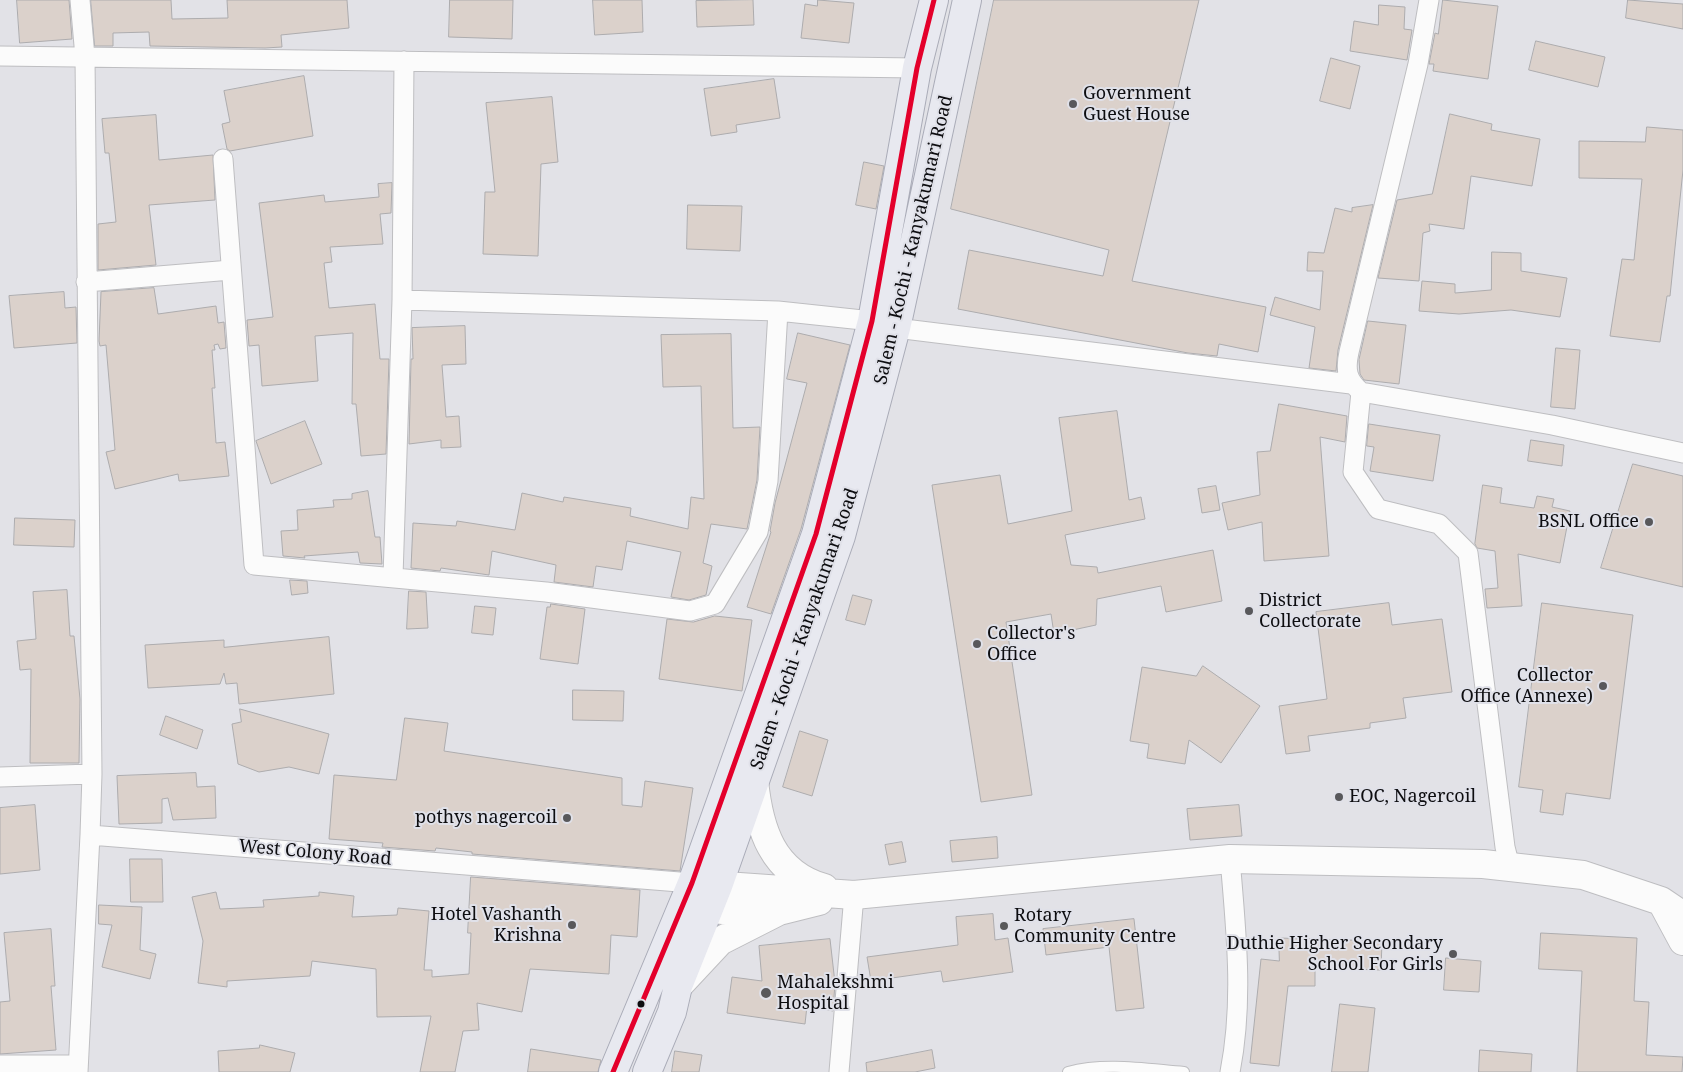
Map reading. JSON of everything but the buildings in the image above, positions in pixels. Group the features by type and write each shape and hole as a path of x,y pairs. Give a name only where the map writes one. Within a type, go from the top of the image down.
{"highway":[{"name":"Salem - Kochi - Kanyakumari Road","path":"646,1072 672,1012 700,896 884,325 917,68 934,0"},
{"name":"Salem - Kochi - Kanyakumari Road","path":"613,1072 700,896 754,781 841,536 884,325 966,0"}],"main road":[{"path":"754,781 760,823 766,838 787,868 803,880 849,895"},
{"path":"700,896 849,895 1230,859 1482,864 1583,875 1661,901 1683,916"},
{"path":"678,986 720,941 779,910 849,895"},
{"path":"700,896 779,910"},
{"path":"1661,901 1683,940"}],"street":[{"path":"0,1065 78,1068 92,774 85,57 80,0"},
{"path":"1429,0 1418,64 1346,366 1356,388 1353,472 1378,509 1439,524 1468,553 1504,847 1510,867"},
{"path":"0,56 917,68"},
{"path":"393,577 402,300 404,61"},
{"path":"224,159 254,565 546,592 690,612 716,604 758,532 768,481 778,311"},
{"path":"86,282 231,270"},
{"path":"402,300 778,311 1356,388 1552,425 1683,453"},
{"path":"0,777 92,774"},
{"name":"West Colony Road","path":"90,835 700,896"},
{"path":"1230,859 1236,931 1238,998 1235,1046 1230,1072"},
{"path":"839,1072 849,895"}],"lane":[{"path":"1068,1072 1081,1069 1120,1067 1184,1072"}],"transit line":[{"path":"613,1072 692,883 816,534 872,321 917,68 934,0"}],"place":[{"name":"Government Guest House","path":"1073,104"},
{"name":"BSNL Office","path":"1649,522"},
{"name":"District Collectorate","path":"1249,611"},
{"name":"Collector's Office","path":"977,644"},
{"name":"Collector Office (Annexe)","path":"1603,686"},
{"name":"EOC, Nagercoil","path":"1339,797"},
{"name":"pothys nagercoil","path":"567,818"},
{"name":"Hotel Vashanth Krishna","path":"572,925"},
{"name":"Rotary Community Centre","path":"1004,926"},
{"name":"Duthie Higher Secondary School For Girls","path":"1453,954"},
{"name":"Mahalekshmi Hospital","path":"766,993"}]}
